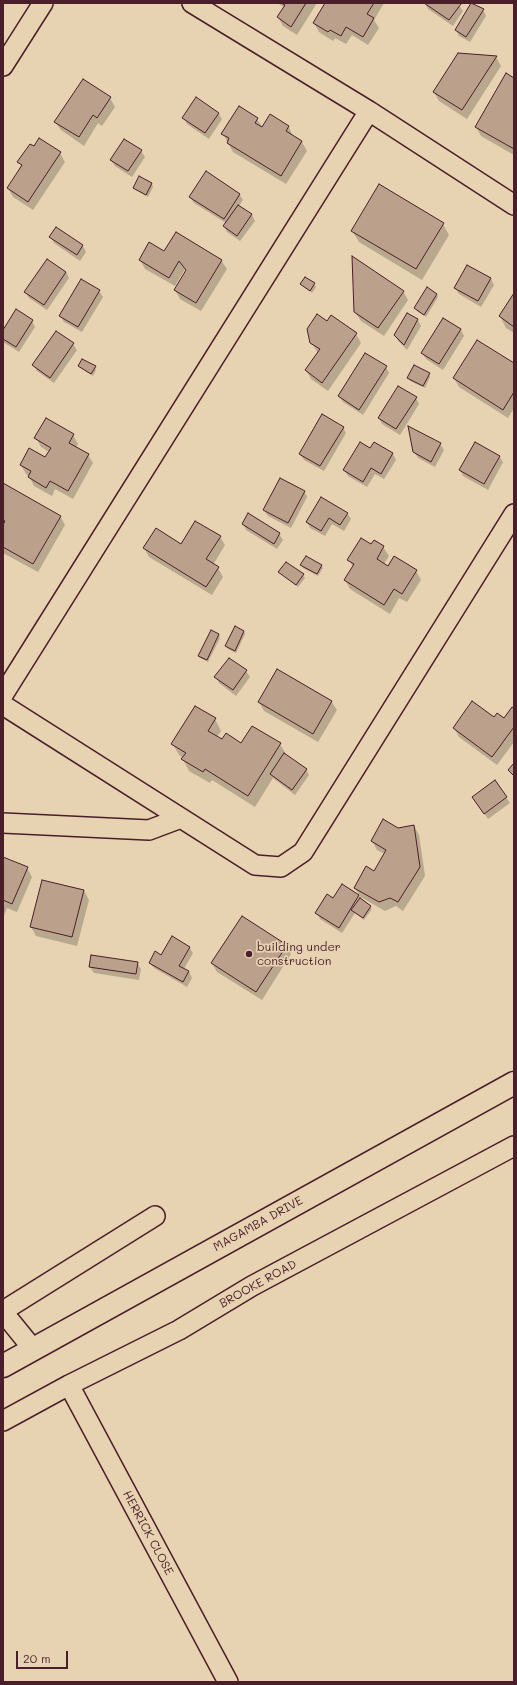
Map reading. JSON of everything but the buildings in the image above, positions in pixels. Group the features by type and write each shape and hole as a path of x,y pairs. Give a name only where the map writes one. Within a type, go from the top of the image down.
{"street":[{"path":"3,66 43,3"},
{"path":"192,3 369,111 514,204"},
{"path":"3,695 369,111"},
{"path":"3,705 255,865 281,867 303,852 514,514"},
{"path":"3,823 149,830 181,818"},
{"name":"MAGAMBA DRIVE","path":"3,1366 514,1083"},
{"name":"BROOKE ROAD","path":"3,1421 69,1385 179,1330 252,1286 514,1146"},
{"path":"33,1349 3,1312 155,1216"},
{"name":"HERRICK CLOSE","path":"69,1385 228,1682"}],"place":[{"name":"building under construction","path":"249,954"}]}
